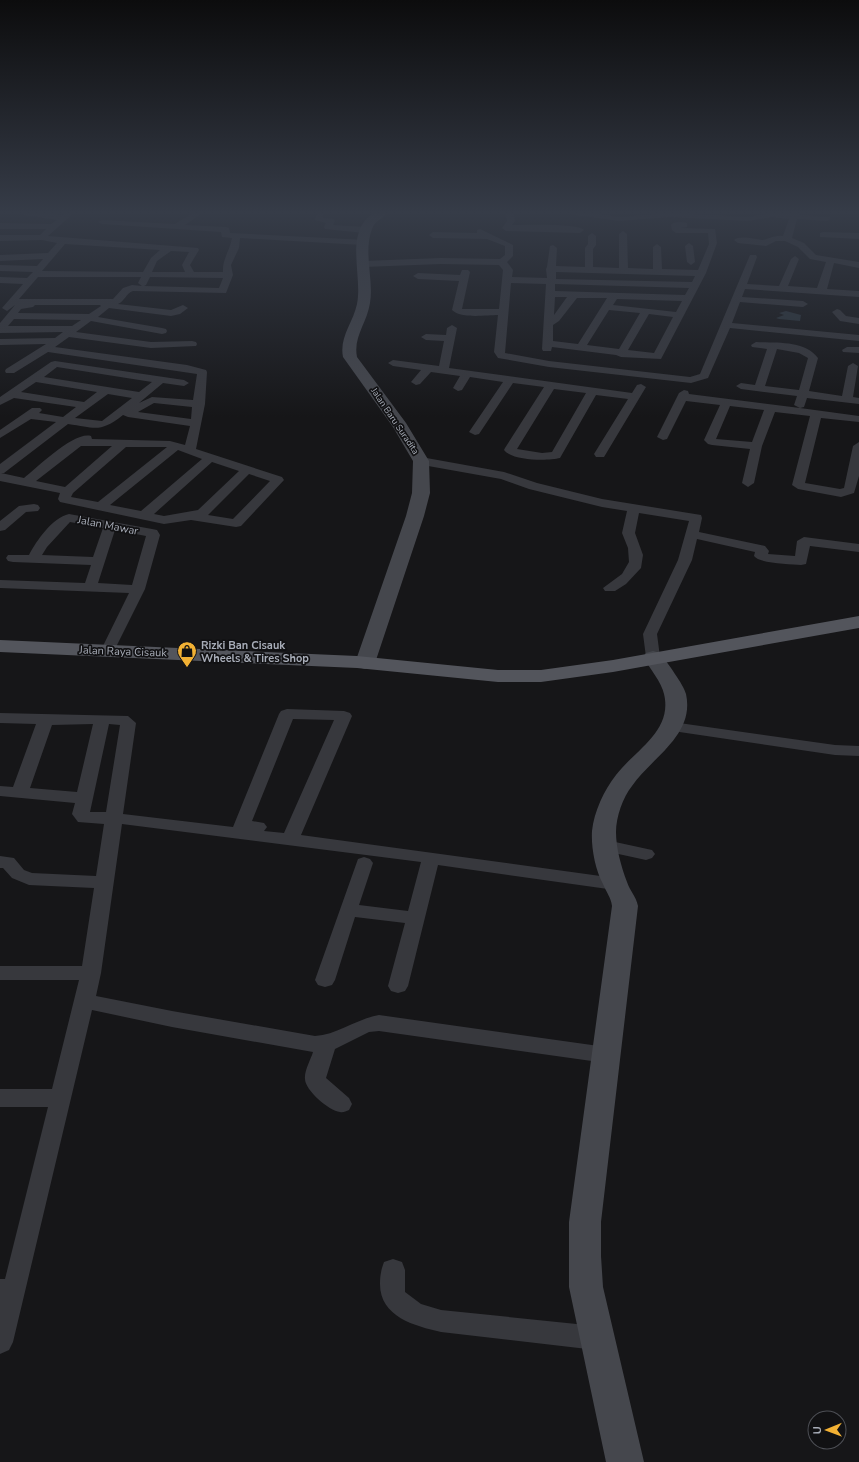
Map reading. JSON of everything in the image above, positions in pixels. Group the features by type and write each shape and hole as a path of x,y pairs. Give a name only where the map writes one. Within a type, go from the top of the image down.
{"main road":[{"name":"Jalan Baru Suradita","path":"363,280 364,300 362,314 348,345 348,353 400,426 421,461 421,494 365,663"},
{"name":"Jalan Raya Cisauk","path":"0,646 365,663 434,671 498,676 541,676 613,666 653,657 859,622"},
{"path":"625,1462 596,1338 586,1287 585,1222 625,906 624,898 615,884 607,860 604,831 616,792 624,780 667,735 676,716 675,693 653,657"}],"street":[{"path":"0,317 31,280"},
{"path":"140,289 144,280"},
{"path":"12,302 114,302 119,300 126,290 140,289 223,291 226,280"},
{"path":"463,280 457,310 463,312 503,312"},
{"path":"507,280 499,355 549,364 696,380 708,388 721,402"},
{"path":"517,280 694,285"},
{"path":"550,281 548,346 580,348 657,357 689,298 697,280"},
{"path":"696,380 704,376 726,325 742,280"},
{"path":"782,289 786,280"},
{"path":"821,292 825,280"},
{"path":"740,286 859,294"},
{"path":"550,294 689,298"},
{"path":"118,306 125,297 131,295 217,297"},
{"path":"549,323 556,319 574,295"},
{"path":"580,348 613,296"},
{"path":"736,299 803,304"},
{"path":"0,329 18,307 21,306 118,306 137,308"},
{"path":"0,402 11,394 46,349 108,306"},
{"path":"607,307 680,315"},
{"path":"621,354 646,311"},
{"path":"836,312 843,319 859,321"},
{"path":"11,316 91,318 162,331"},
{"path":"726,325 859,338"},
{"path":"0,329 71,332 151,345 192,340 187,368"},
{"path":"132,342 150,329"},
{"path":"426,337 450,333 443,370"},
{"path":"0,342 57,341"},
{"path":"144,363 151,345"},
{"path":"756,345 796,348 811,355 813,358 798,412"},
{"path":"759,388 773,346"},
{"path":"46,349 187,368 202,372 199,404 190,451"},
{"path":"847,350 859,350"},
{"path":"0,362 27,372 106,390 142,396"},
{"path":"393,363 635,397"},
{"path":"5,371 27,372 59,364 184,383"},
{"path":"535,383 549,364"},
{"path":"847,400 853,366"},
{"path":"416,382 429,368"},
{"path":"458,388 468,373"},
{"path":"475,432 510,379"},
{"path":"28,415 98,425 105,424 161,380"},
{"path":"551,385 511,448 513,452 542,457 556,455 593,391"},
{"path":"741,386 859,401"},
{"path":"600,454 641,387"},
{"path":"0,470 106,390"},
{"path":"11,394 85,405"},
{"path":"663,437 683,395 770,409 859,419"},
{"path":"0,435 51,400"},
{"path":"27,482 76,442 106,430 149,400 199,404"},
{"path":"721,402 710,440 712,442 756,446"},
{"path":"748,483 756,446 770,409"},
{"path":"128,414 196,423"},
{"path":"816,415 798,485 841,493 848,492 850,490 859,446"},
{"path":"106,430 173,445 210,458 277,478 278,482 236,523 192,516"},
{"path":"76,442 173,445"},
{"path":"122,443 66,491 64,498 164,520 192,516 205,511 248,469"},
{"path":"101,506 173,445"},
{"path":"145,515 210,458"},
{"path":"421,461 486,472 537,487 634,509 696,518 685,560 650,634 653,657"},
{"path":"0,477 66,491"},
{"path":"0,527 23,508 34,508"},
{"path":"610,588 624,581 633,573 637,555 634,545 630,539 629,531 634,509"},
{"path":"205,511 218,516 222,520"},
{"name":"Jalan Mawar","path":"33,559 42,545 60,524 69,518 149,532 153,535 138,589 108,650"},
{"path":"90,588 97,561 110,526"},
{"path":"691,534 760,548 762,551 761,556 763,557 800,561 804,541 859,548"},
{"path":"13,558 97,561"},
{"path":"0,584 138,589"},
{"path":"292,835 344,716 287,714 242,826 292,835 432,858 615,884"},
{"path":"0,718 46,720 122,720 128,723 91,973 61,1098 7,1290 0,1342"},
{"path":"20,792 46,720"},
{"path":"102,720 84,798 82,817 114,818 292,835"},
{"path":"672,727 835,750 859,751"},
{"path":"0,790 84,798"},
{"path":"606,846 646,854"},
{"path":"398,986 432,858"},
{"path":"0,862 8,862 18,874 29,879 104,882"},
{"path":"325,980 364,864"},
{"path":"348,910 416,918"},
{"path":"0,973 91,973"},
{"path":"85,1000 172,1019 326,1045 361,1026 379,1023 606,1055"},
{"path":"326,1045 316,1078 317,1085 341,1104"},
{"path":"0,1098 61,1098"},
{"path":"393,1270 393,1292 398,1301 410,1311 422,1316 441,1321 596,1338"}],"shaded area":[{"path":"786,311 801,315 800,321 776,318 784,315 779,313"}],"place":[{"name":"Rizki Ban Cisauk Wheels & Tires Shop","path":"187,668"}]}
